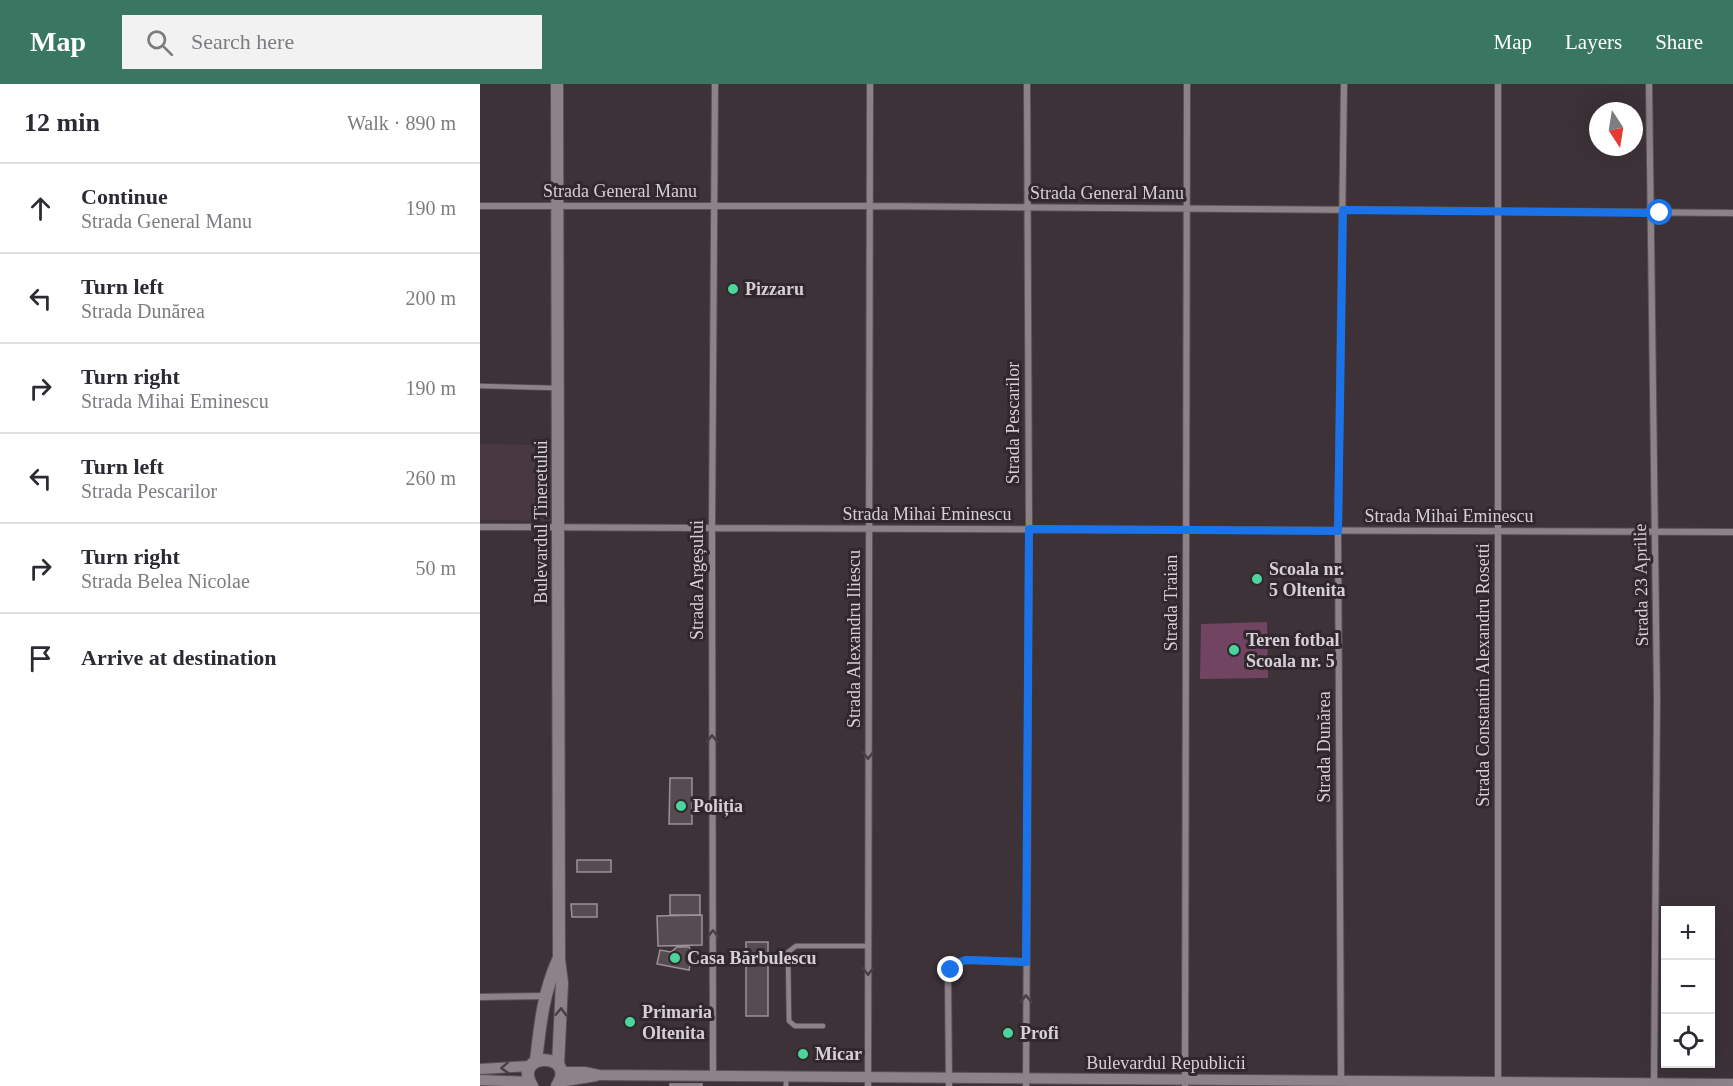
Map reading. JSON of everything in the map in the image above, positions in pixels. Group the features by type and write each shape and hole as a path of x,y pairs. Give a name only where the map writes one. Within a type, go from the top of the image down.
{"main road":[{"name":"Bulevardul Tineretului","path":"557,84 559,959 562,983 559,1076"},
{"name":"Bulevardul Tineretului","path":"531,1084 528,1074 533,1064 545,996 549,980 559,959"},
{"path":"533,1064 545,1059 559,1076"}],"street":[{"name":"Strada Argeșului","path":"713,1076 712,528 715,84"},
{"name":"Strada Alexandru Iliescu","path":"868,1082 870,84"},
{"name":"Strada Pescarilor","path":"1026,1082 1029,529 1027,84"},
{"name":"Strada Traian","path":"1185,1083 1187,84"},
{"name":"Strada Dunărea","path":"1341,1083 1338,531 1344,84"},
{"name":"Strada Constantin Alexandru Rosetti","path":"1498,84 1498,1084"},
{"name":"Strada 23 Aprilie","path":"1649,84 1657,698 1654,1085"},
{"name":"Strada General Manu","path":"480,206 870,206 1733,213"},
{"name":"Strada Mihai Eminescu","path":"480,527 1733,532"},
{"path":"949,1082 948,977 951,970 958,963 966,960 1026,962"},
{"path":"480,997 545,996"},
{"path":"480,1069 533,1064"},
{"name":"Bulevardul Republicii","path":"559,1076 577,1080 599,1075 713,1076 786,1081 868,1082 1733,1084"},
{"path":"480,1080 531,1084"}],"lane":[{"path":"480,386 559,388"},
{"path":"823,1026 795,1026 789,1021 788,952 796,946 868,946"}],"shaded area":[{"path":"480,444 554,445 554,521 480,520"},
{"name":"Teren fotbal Scoala nr. 5","path":"1267,622 1268,678 1200,679 1201,624"}],"building":[{"path":"670,778 692,778 692,824 669,824"},
{"path":"577,860 611,860 611,872 577,872"},
{"path":"670,895 700,895 700,915 670,915"},
{"path":"571,904 597,904 597,917 572,917"},
{"path":"702,915 702,945 658,946 657,916"},
{"path":"746,942 768,942 768,1016 746,1016"},
{"name":"Casa Bărbulescu","path":"677,947 689,947 692,952 689,970 657,964 660,950 671,952"},
{"path":"670,1084 702,1084 702,1086 670,1086"}],"place":[{"name":"Pizzaru","path":"733,289"},
{"name":"Scoala nr. 5 Oltenita","path":"1257,579"},
{"name":"Teren fotbal Scoala nr. 5","path":"1234,650"},
{"name":"Poliția","path":"681,806"},
{"name":"Casa Bărbulescu","path":"675,958"},
{"name":"Primaria Oltenita","path":"630,1022"},
{"name":"Profi","path":"1008,1033"},
{"name":"Micar","path":"803,1054"}],"route":[{"path":"951,970 958,963 966,960 1026,962 1029,529 1338,531 1343,210 1660,213"}]}
